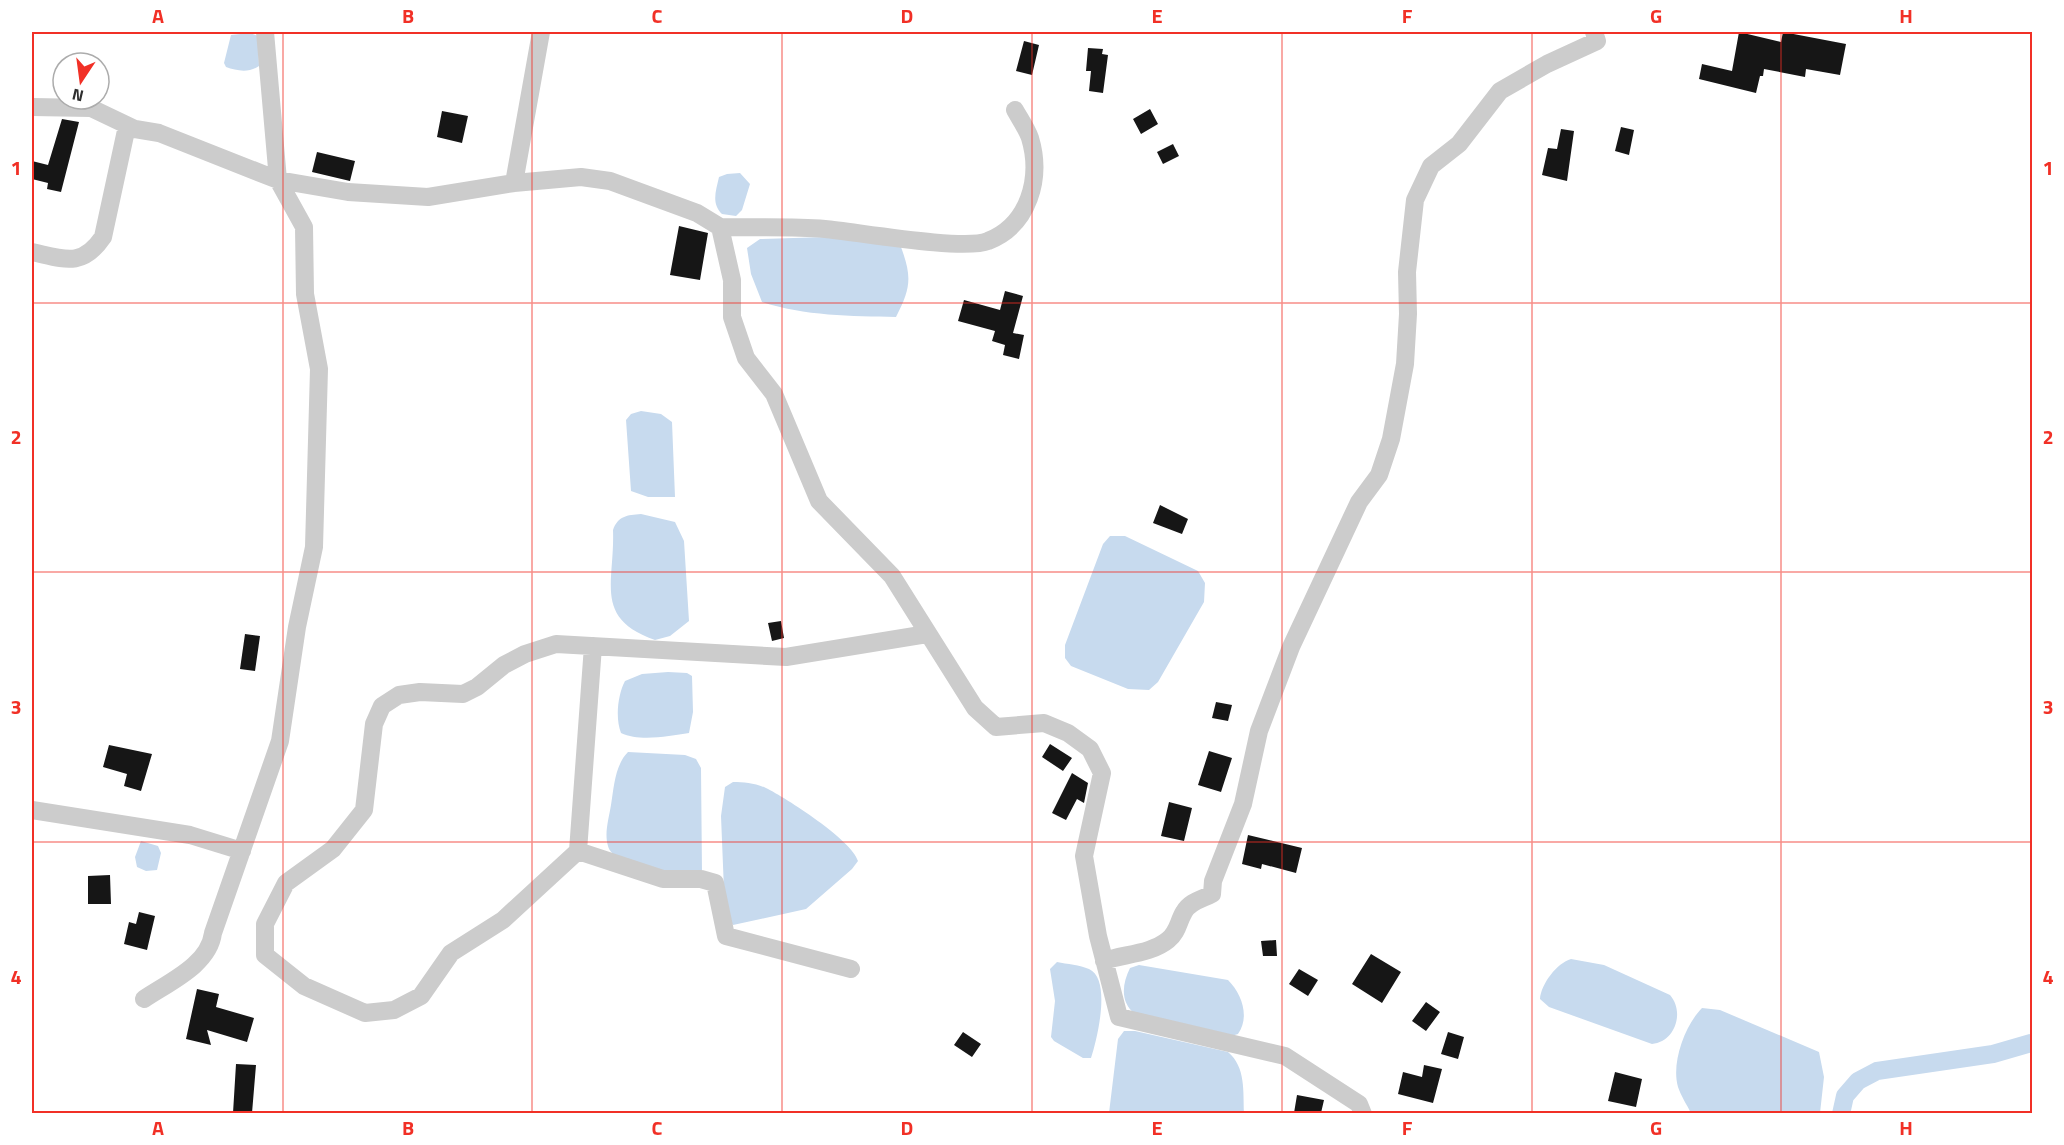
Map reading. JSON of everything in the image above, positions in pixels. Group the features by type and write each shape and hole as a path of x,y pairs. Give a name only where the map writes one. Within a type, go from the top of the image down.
{"street":[{"path":"144,999 205,957 211,945 213,933 280,741 297,627 314,547 319,369 305,294 304,227 278,180 265,32"},
{"path":"514,183 541,32"},
{"path":"1104,961 1155,948 1168,940 1178,929 1184,910 1196,900 1212,894 1213,881 1243,804 1259,731 1291,647 1359,502 1379,475 1390,439 1405,364 1408,314 1407,272 1415,200 1431,166 1459,144 1500,91 1547,64 1597,41 1594,32"},
{"path":"32,107 91,108 127,126 159,133 278,180 348,192 428,197 514,183 581,177 610,181 697,213 720,227 822,229 962,244 987,242 1015,222 1028,206 1035,166 1030,136 1015,110"},
{"path":"32,252 79,258 93,252 104,237 127,126"},
{"path":"720,227 732,280 732,317 746,358 774,394 819,501 891,576 975,708 996,727 1044,723 1068,733 1090,749 1102,773 1084,856 1104,961 1119,1017 1285,1056 1359,1104 1363,1113"},
{"path":"593,646 579,851 503,920 451,953 421,996 394,1010 365,1013 304,986 265,955 265,924 286,884 333,849 364,810 374,724 382,706 399,695 420,692 463,694 477,687 504,665 556,644 593,646 786,657 927,634"},
{"path":"32,810 190,835 242,851"},
{"path":"579,851 663,879 701,879 715,883 726,936 851,969"}],"water":[{"path":"250,33 258,36 259,66 243,71 226,67 224,63 231,35"},
{"path":"740,173 750,184 742,210 736,216 722,214 715,201 719,177"},
{"path":"825,237 901,247 907,267 908,282 905,298 896,317 811,313 762,302 751,274 747,248 760,239"},
{"path":"641,411 661,414 672,422 675,497 648,497 631,491 626,420 631,414"},
{"path":"641,514 675,522 684,541 689,621 670,636 655,640 635,631 623,621 615,610 612,597 613,530 624,517"},
{"path":"1110,536 1125,536 1198,571 1205,583 1204,602 1158,682 1149,690 1128,689 1071,666 1065,658 1065,645 1103,544"},
{"path":"687,673 692,676 693,712 689,733 646,738 621,733 618,706 625,681 642,674"},
{"path":"628,752 685,755 696,759 701,768 702,874 665,871 635,864 622,860 608,846 607,831 616,777 620,763"},
{"path":"733,782 762,786 788,801 832,831 853,852 858,861 852,869 806,909 733,925 725,915 721,816 725,787"},
{"path":"141,841 158,846 161,853 157,870 146,871 137,867 135,857"},
{"path":"1571,959 1604,965 1670,995 1677,1010 1672,1032 1667,1038 1652,1044 1549,1007 1540,999 1543,987 1555,969"},
{"path":"1057,962 1089,969 1096,975 1100,985 1101,1010 1091,1058 1083,1058 1051,1037 1055,1001 1050,969"},
{"path":"1139,965 1228,980 1243,1006 1242,1027 1238,1034 1228,1037 1135,1014 1127,1004 1124,986 1130,968"},
{"path":"1702,1008 1720,1010 1819,1052 1824,1077 1820,1113 1691,1113 1678,1087 1676,1067 1685,1034"},
{"path":"1124,1031 1135,1031 1228,1052 1241,1072 1244,1113 1109,1113 1118,1039"}],"building":[{"path":"1739,32 1781,42 1783,32 1846,44 1840,75 1806,69 1805,77 1764,69 1756,93 1699,79 1702,64 1732,71"},
{"path":"1024,41 1039,45 1032,75 1016,71"},
{"path":"1088,48 1103,49 1102,54 1108,55 1103,93 1089,91 1091,71 1086,71"},
{"path":"1150,109 1158,124 1141,134 1133,119"},
{"path":"442,111 468,116 462,143 437,137"},
{"path":"62,119 79,122 61,192 47,189 48,183 32,179 32,161 48,165"},
{"path":"1621,127 1634,130 1629,155 1615,151"},
{"path":"1561,129 1574,131 1567,181 1542,175 1548,148 1557,149"},
{"path":"1173,144 1179,156 1163,164 1157,152"},
{"path":"317,152 355,161 350,181 312,172"},
{"path":"679,226 708,233 700,280 670,275"},
{"path":"1005,291 1023,296 1013,333 1024,335 1019,359 1003,355 1005,345 992,341 995,331 958,321 964,300 1000,310"},
{"path":"1160,505 1188,519 1182,534 1153,523"},
{"path":"781,621 784,638 772,641 768,623"},
{"path":"245,634 260,636 255,671 240,669"},
{"path":"1216,702 1232,705 1228,721 1212,718"},
{"path":"1050,744 1072,758 1063,771 1042,757"},
{"path":"109,745 152,754 141,791 124,786 127,774 103,767"},
{"path":"1209,751 1232,758 1221,792 1198,785"},
{"path":"1072,773 1088,783 1084,803 1077,799 1066,820 1052,813"},
{"path":"1169,802 1192,808 1184,841 1161,836"},
{"path":"1248,835 1302,848 1296,873 1262,864 1261,869 1242,864"},
{"path":"110,875 111,904 88,904 88,876"},
{"path":"139,912 155,916 147,950 124,944 129,922 136,924"},
{"path":"1276,940 1277,956 1263,956 1261,941"},
{"path":"1371,954 1401,972 1382,1003 1352,984"},
{"path":"1299,969 1318,980 1308,996 1289,984"},
{"path":"197,989 219,994 216,1007 254,1018 247,1042 207,1030 211,1045 186,1039"},
{"path":"1426,1002 1440,1012 1426,1031 1412,1021"},
{"path":"963,1032 981,1044 972,1057 954,1045"},
{"path":"1448,1032 1464,1037 1458,1059 1441,1054"},
{"path":"236,1064 256,1065 252,1113 233,1113"},
{"path":"1424,1065 1442,1069 1433,1103 1398,1094 1403,1072 1422,1077"},
{"path":"1615,1072 1642,1079 1636,1107 1608,1101"},
{"path":"1297,1095 1324,1100 1321,1113 1294,1113"}],"waterway":[{"path":"1841,1114 1845,1096 1858,1081 1877,1071 1993,1054 2031,1043"}]}
